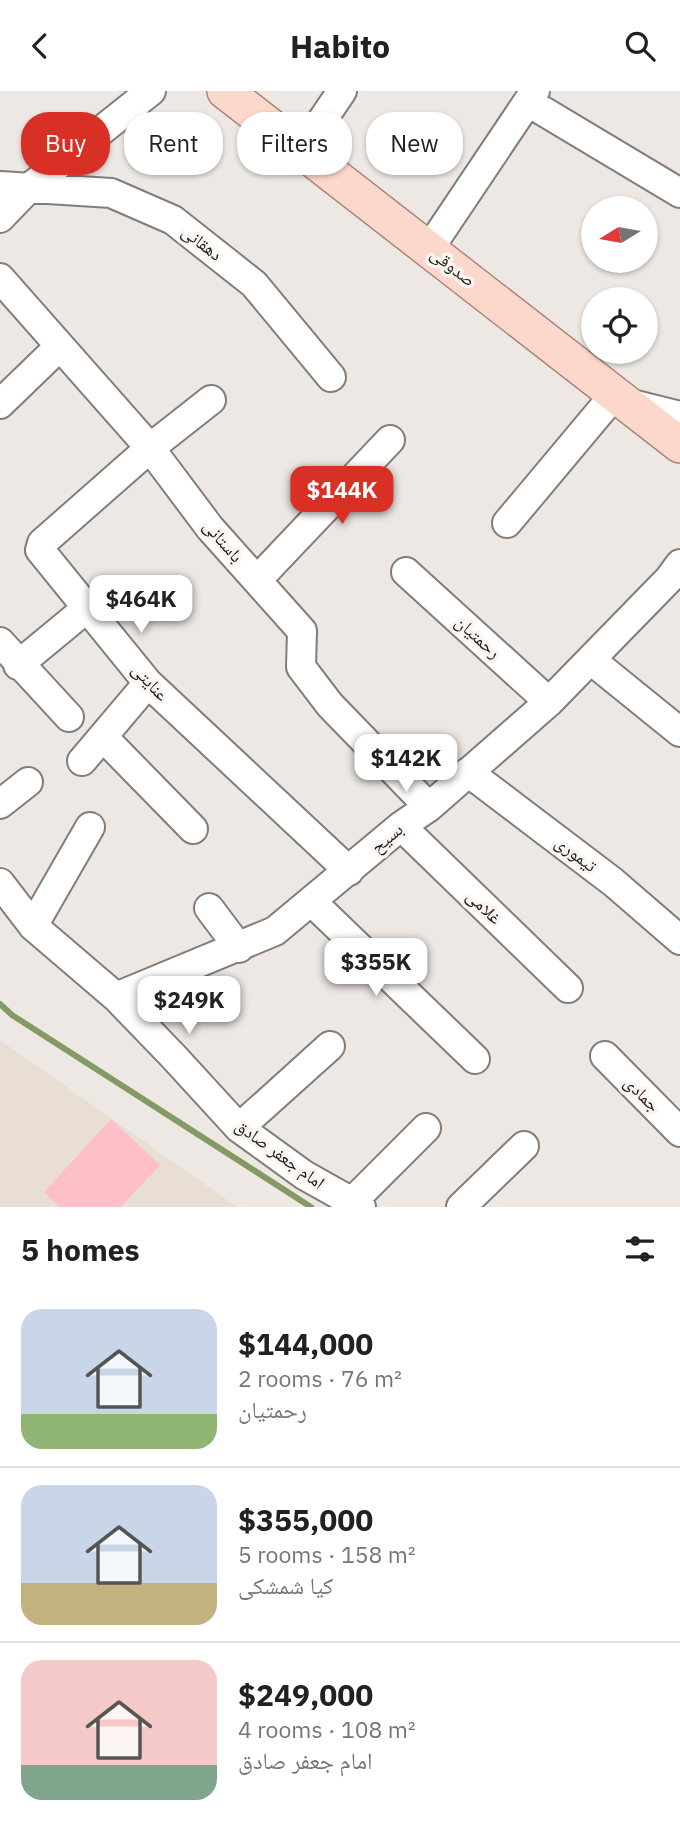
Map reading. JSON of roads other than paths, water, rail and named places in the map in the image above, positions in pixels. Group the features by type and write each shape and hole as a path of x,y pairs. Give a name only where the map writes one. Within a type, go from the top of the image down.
{"main road":[{"name":"صدوقی","path":"225,91 252,112"},
{"name":"صدوقی","path":"334,175 680,445"}],"street":[{"path":"0,218 29,188 151,91"},
{"path":"328,112 342,91"},
{"path":"429,249 532,97 680,193"},
{"name":"دهقانی","path":"0,186 111,193 173,219 254,284 331,377"},
{"name":"باستانی","path":"0,278 150,448 210,528 302,631 301,667 330,705 429,807"},
{"path":"0,404 60,346"},
{"path":"507,523 619,398 680,416"},
{"name":"عنایتی","path":"211,400 150,448 42,544 40,550 148,683 349,871"},
{"path":"258,579 390,440"},
{"name":"بسیح","path":"116,997 275,931 401,826 429,807 549,702 669,579 680,564"},
{"name":"رحمتیان","path":"406,572 549,702"},
{"path":"18,664 87,608"},
{"path":"0,642 69,717"},
{"path":"591,660 680,732"},
{"path":"82,761 148,683"},
{"path":"103,737 193,829"},
{"name":"تیموری","path":"468,772 613,882 680,940"},
{"path":"0,804 28,782"},
{"name":"غلامی","path":"401,826 568,988"},
{"path":"33,926 90,827"},
{"name":"امام جعفر صادق","path":"0,883 33,926 116,997 239,1128 304,1175 356,1205"},
{"path":"311,901 475,1059"},
{"path":"209,908 239,948"},
{"path":"239,1128 330,1047"},
{"name":"جمادی","path":"604,1056 680,1132"},
{"path":"356,1205 426,1128"},
{"path":"461,1207 524,1146"}],"waterway":[{"path":"0,1004 12,1015 311,1207"}]}
